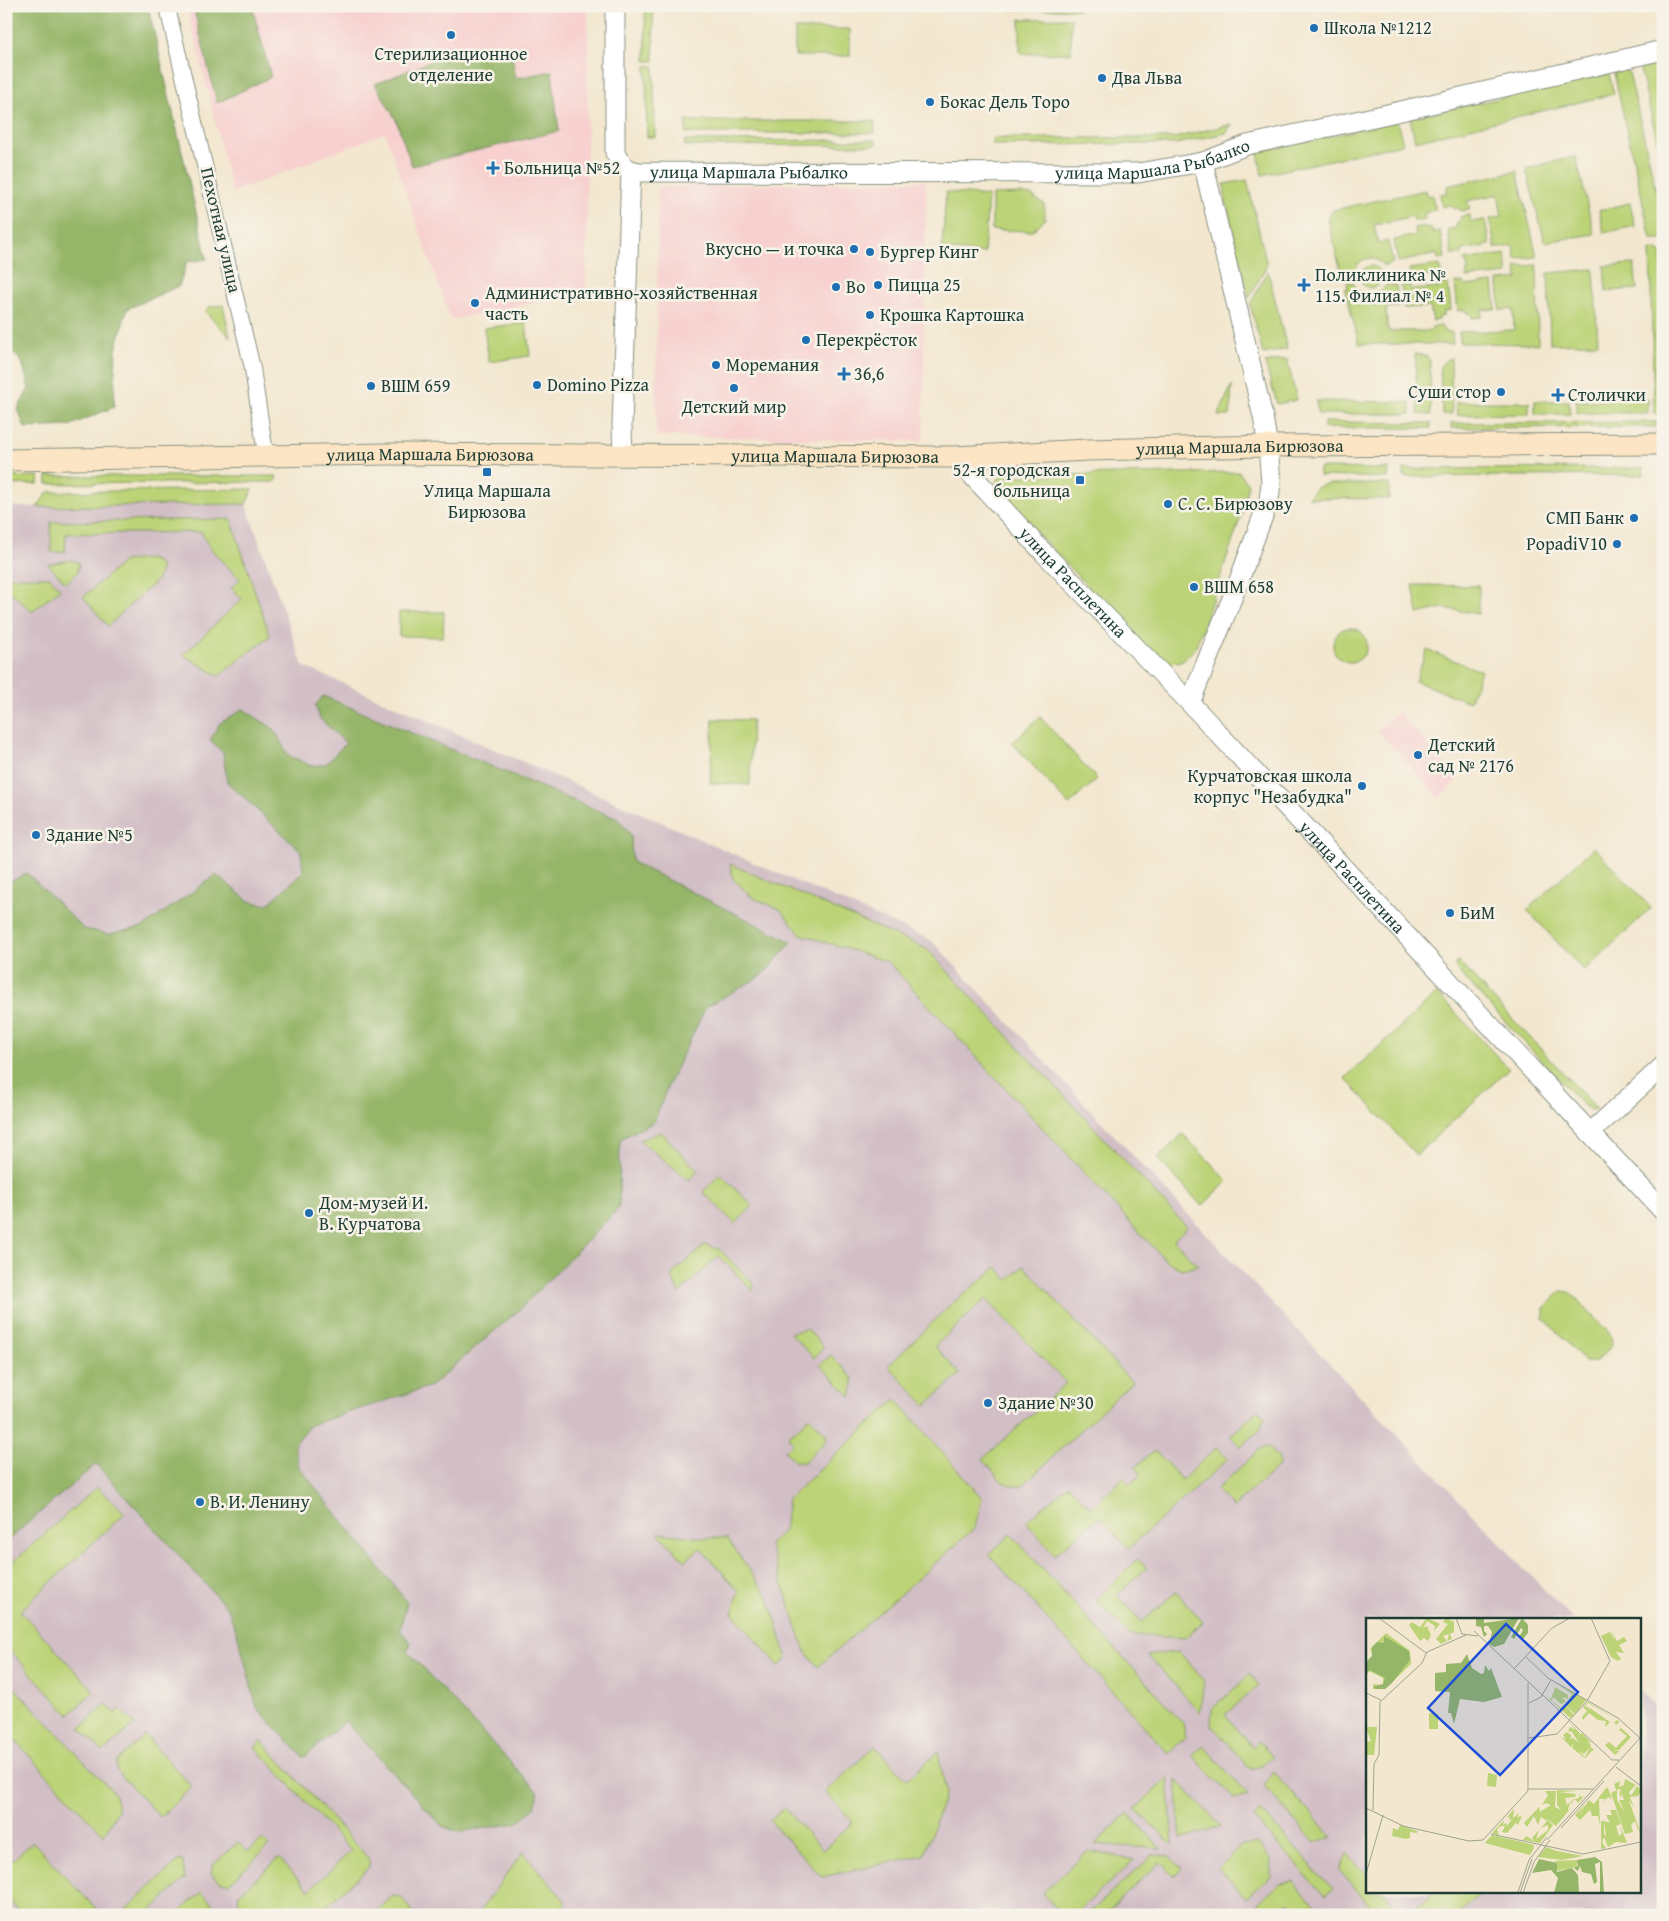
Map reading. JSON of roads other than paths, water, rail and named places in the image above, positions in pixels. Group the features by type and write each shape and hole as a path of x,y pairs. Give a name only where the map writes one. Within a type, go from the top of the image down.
{"main road":[{"name":"улица Маршала Бирюзова","path":"6,460 388,454 955,457 1088,450 1268,446 1663,444"}],"street":[{"name":"Пехотная улица","path":"167,6 252,366 266,456"},
{"path":"616,6 614,145 618,160 631,171 623,456"},
{"name":"улица Маршала Рыбалко","path":"631,171 700,174 1138,172 1203,162 1248,145 1663,50"},
{"path":"1190,703 1236,591 1269,500 1271,483 1268,446 1203,162"},
{"name":"улица Расплетина","path":"955,457 1190,703 1663,1211"},
{"path":"1590,1133 1663,1066"}],"place":[{"name":"Школа №1212","path":"1314,28"},
{"name":"Стерилизационное отделение","path":"451,35"},
{"name":"Два Льва","path":"1102,78"},
{"name":"Бокас Дель Торо","path":"930,102"},
{"name":"Больница №52","path":"493,168"},
{"name":"Вкусно — и точка","path":"854,249"},
{"name":"Бургер Кинг","path":"870,252"},
{"name":"Пицца 25","path":"878,285"},
{"name":"Поликлиника № 115. Филиал № 4","path":"1304,285"},
{"name":"Bo","path":"836,287"},
{"name":"Административно-хозяйственная часть","path":"475,303"},
{"name":"Крошка Картошка","path":"870,315"},
{"name":"Перекрёсток","path":"806,340"},
{"name":"Моремания","path":"716,365"},
{"name":"36,6","path":"844,374"},
{"name":"Domino Pizza","path":"537,385"},
{"name":"BШМ 659","path":"371,386"},
{"name":"Детский мир","path":"734,388"},
{"name":"Суши стор","path":"1501,392"},
{"name":"Столички","path":"1558,395"},
{"name":"Улица Маршала Бирюзова","path":"487,472"},
{"name":"52-я городская больница","path":"1080,480"},
{"name":"С. С. Бирюзову","path":"1168,504"},
{"name":"СМП Банк","path":"1634,518"},
{"name":"PopadiV10","path":"1617,544"},
{"name":"ВШM 658","path":"1194,587"},
{"name":"Детский сад № 2176","path":"1418,755"},
{"name":"Курчатовская школа корпус \"Незабудка\"","path":"1362,786"},
{"name":"Здание №5","path":"36,835"},
{"name":"БиМ","path":"1450,913"},
{"name":"Дом-музей И. В. Курчатова","path":"309,1213"},
{"name":"Здание №30","path":"988,1403"},
{"name":"В. И. Ленину","path":"200,1502"}]}
